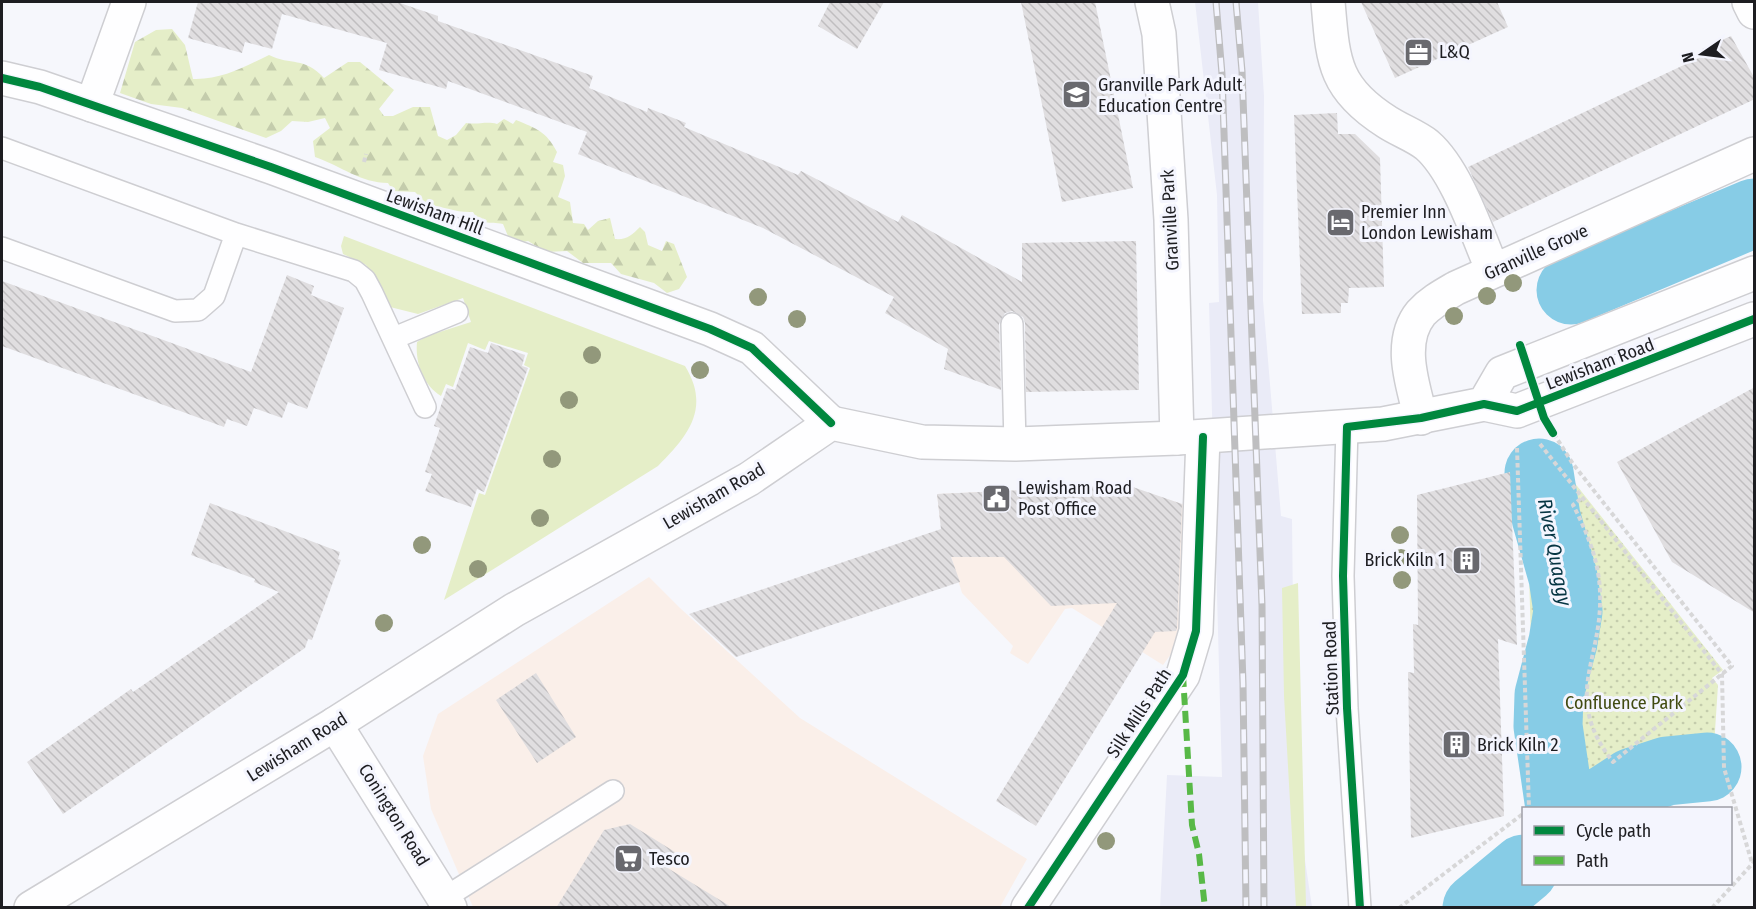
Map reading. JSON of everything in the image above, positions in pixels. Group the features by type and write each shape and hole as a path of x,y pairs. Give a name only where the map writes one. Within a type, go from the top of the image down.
{"street":[{"path":"92,105 129,2"},
{"name":"Granville Park","path":"1152,2 1159,34 1190,438"},
{"path":"1328,2 1337,69 1350,93 1373,114 1426,145 1443,164 1493,271"},
{"path":"1749,2 1755,12"},
{"name":"Lewisham Hill","path":"2,78 39,87 271,167 710,329 752,348 831,423"},
{"name":"Granville Grove","path":"1421,418 1410,375 1408,349 1419,315 1430,304 1456,288 1755,154"},
{"name":"Lewisham Road","path":"1484,404 1502,373 1755,273"},
{"name":"Lewisham Road","path":"31,908 335,724 514,610 749,479 831,423 922,442 1016,444 1190,438 1347,427 1421,418 1484,404 1517,411 1755,319"},
{"name":"Silk Mills Path","path":"1028,908 1183,675 1196,631 1190,438"},
{"name":"Conington Road","path":"335,724 448,902"}],"lane":[{"path":"2,148 236,234 354,271 365,280 425,406"},
{"path":"2,248 175,311 186,311 198,310 214,296 236,234"},
{"path":"394,338 457,312"},
{"path":"1012,324 1016,444"},
{"name":"Station Road","path":"1347,427 1343,576 1360,908"},
{"path":"448,902 614,791"},
{"path":"1352,908 1358,886"}],"path":[{"path":"364,160 366,154"},
{"path":"1553,433 1573,464 1732,666 1613,762 1601,746 1590,722 1585,698 1587,675 1599,623 1600,591 1596,560 1574,505 1583,497"},
{"path":"1540,444 1722,674 1724,768 1753,862 1712,907"},
{"path":"1517,448 1529,807"},
{"path":"1399,908 1522,815"}],"shaded area":[{"path":"1195,2 1258,2 1264,96 1263,300 1281,516 1292,519 1295,793 1312,907 1160,908 1167,775 1222,777 1209,303 1219,302 1217,195"},
{"path":"1127,486 1185,505 1188,631 1163,665 1072,608 1065,609 1028,664 1010,653 1013,646 962,593 940,519 937,494"},
{"path":"649,577 800,718 1027,859 1000,907 473,907 431,809 423,756 438,714"}],"green space":[{"path":"172,29 185,45 193,79 223,75 269,55 304,64 324,78 348,62 360,62 394,90 379,109 384,116 393,116 413,107 430,107 438,136 447,140 456,135 466,123 497,124 504,119 513,124 516,120 530,126 549,139 557,152 553,162 563,165 565,176 558,197 570,202 573,223 584,224 588,230 598,221 610,218 615,239 623,239 640,227 645,232 648,245 662,251 666,241 674,244 687,277 679,289 667,293 654,283 621,274 611,263 583,263 567,251 546,252 528,241 515,244 510,241 503,224 482,222 473,212 429,206 415,192 393,191 388,183 369,180 351,173 315,157 313,141 330,128 325,118 308,122 292,121 281,131 266,138 182,108 151,104 120,93 135,42 156,30"},
{"path":"344,236 685,366 693,381 696,395 696,408 687,432 658,466 444,600 479,493 485,495 530,368 524,365 528,353 489,341 485,350 468,343 453,387 446,384 441,396 425,380 417,358 417,342 427,336 471,322 463,298 418,314 390,307 366,265 343,254 341,246"},
{"name":"Confluence Park","path":"1566,472 1723,670 1712,678 1718,685 1713,762 1653,807 1536,807 1526,474"},
{"path":"1298,583 1306,908 1296,907 1284,696 1282,588"}],"building":[{"path":"198,2 397,2 438,16 438,21 593,76 589,88 647,112 648,108 686,123 684,127 798,175 801,171 898,222 902,215 1022,282 1022,243 1136,241 1139,390 1026,392 1025,323 1023,317 1012,311 1005,313 999,324 1001,390 944,369 948,349 885,313 894,297 763,228 578,154 587,132 448,81 446,89 379,70 387,43 282,14 272,49 245,42 242,53 188,38"},
{"path":"830,2 884,2 857,49 818,26"},
{"name":"Granville Park Adult Education Centre","path":"1021,2 1095,2 1133,188 1062,202"},
{"name":"L&Q","path":"1361,2 1497,2 1508,27 1395,78"},
{"path":"1731,36 1755,79 1755,99 1493,222 1468,167 1705,55 1702,49"},
{"name":"Premier Inn London Lewisham","path":"1337,113 1338,134 1355,134 1380,158 1384,287 1349,288 1348,303 1341,303 1341,313 1302,314 1294,115"},
{"path":"287,275 314,286 311,295 344,308 307,409 288,402 282,418 254,408 247,426 227,419 224,427 2,346 2,281 251,372"},
{"path":"491,343 525,355 522,366 528,368 484,492 477,489 471,507 425,491 432,474 425,472 440,428 434,426 447,388 455,390 470,347 488,353"},
{"path":"1755,387 1755,613 1672,562 1617,462"},
{"path":"1510,472 1517,645 1498,639 1504,816 1411,838 1408,672 1414,673 1413,624 1418,625 1417,495"},
{"path":"1127,485 1182,504 1177,628 1176,631 1155,632 1036,826 996,801 1117,603 1051,606 1004,557 951,557 960,582 736,657 689,614 941,529 937,494"},
{"path":"210,503 340,552 338,559 341,560 312,640 308,639 305,648 63,814 27,762 131,689 133,692 279,592 254,582 255,579 191,555"},
{"path":"536,673 576,737 537,763 496,700"},
{"name":"Tesco","path":"630,824 675,852 666,867 733,908 556,908 604,830"}],"waterway":[{"name":"River Quaggy","path":"1571,290 1754,213"},
{"name":"River Quaggy","path":"1539,473 1546,517 1563,577 1568,611 1563,642 1549,695 1548,726 1560,807"},
{"path":"1595,807 1633,782 1667,771 1707,767"},
{"path":"1477,908 1522,871"}],"railway":[{"path":"1216,2 1222,74 1243,683 1246,908"},
{"path":"1236,2 1242,71 1262,605 1264,908"}],"marked path":[{"path":"1183,675 1192,825 1199,854 1205,908"}],"cycle path":[{"path":"2,78 40,87 271,167 710,329 752,348 831,423"},
{"path":"1360,908 1347,708 1343,576 1347,427 1421,418 1484,404 1517,411 1754,319"},
{"path":"1520,345 1544,418 1553,433"},
{"path":"1028,908 1183,675 1196,631 1203,437"}],"place":[{"name":"L&Q","path":"1418,52"},
{"name":"Granville Park Adult Education Centre","path":"1077,95"},
{"name":"Premier Inn London Lewisham","path":"1340,222"},
{"name":"Lewisham Road Post Office","path":"997,498"},
{"name":"Brick Kiln 1","path":"1466,560"},
{"name":"Brick Kiln 2","path":"1456,745"},
{"name":"Tesco","path":"628,859"}]}
